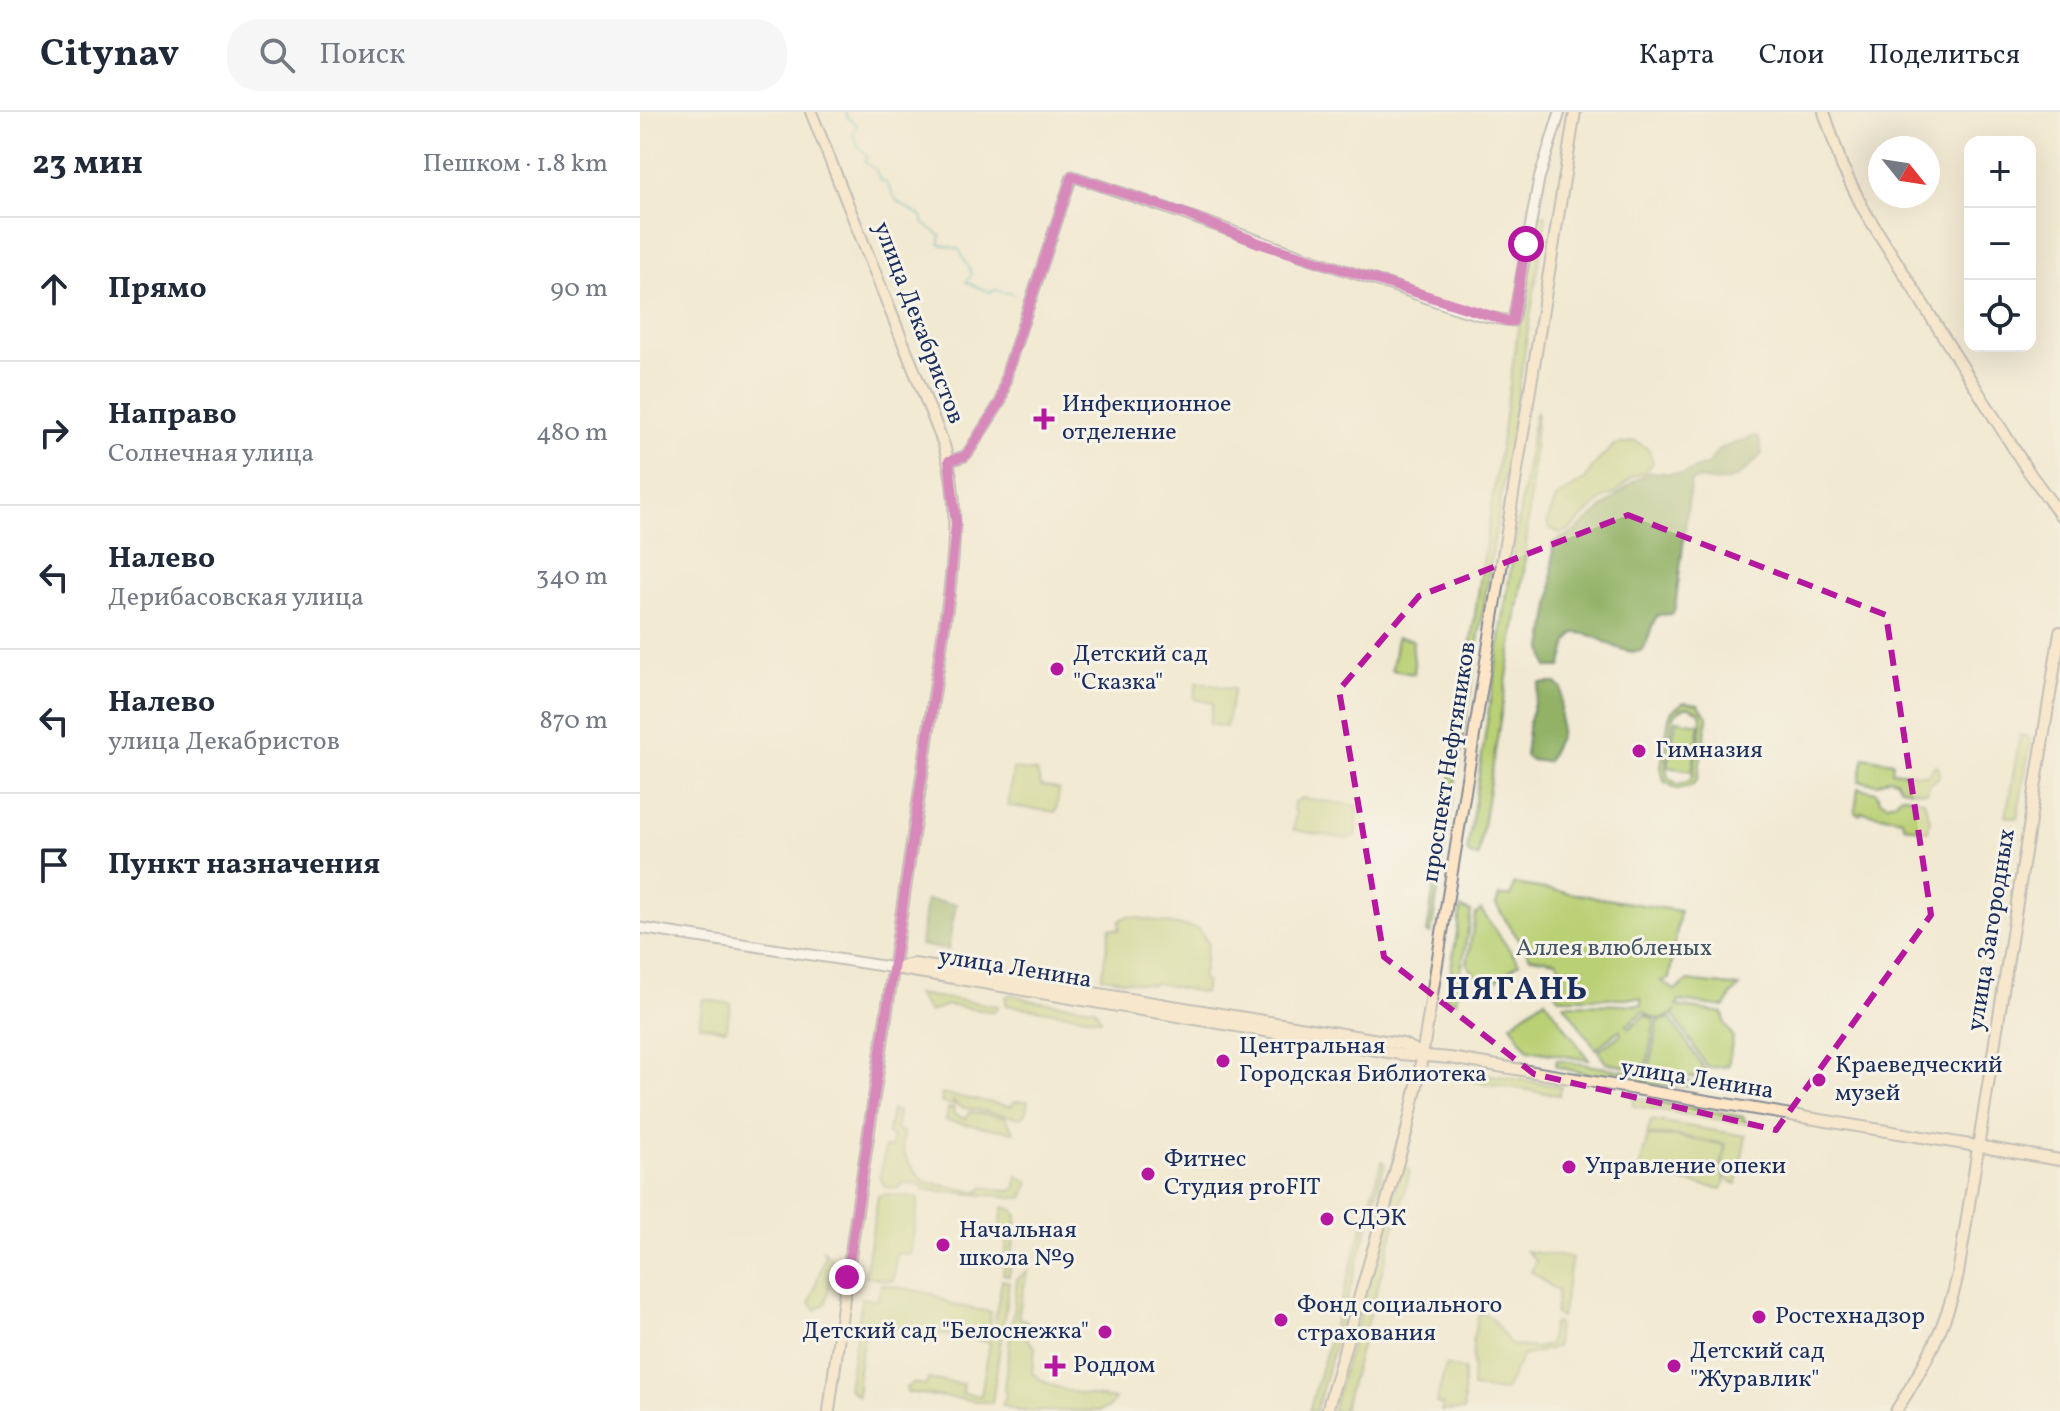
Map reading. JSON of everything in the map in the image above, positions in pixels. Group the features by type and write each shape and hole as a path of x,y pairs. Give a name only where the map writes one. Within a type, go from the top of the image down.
{"main road":[{"name":"улица Декабристов","path":"811,112 949,461 955,504 955,543 829,1411"},
{"name":"проспект Нефтяников","path":"1327,1411 1407,1130 1423,1054 1575,112"},
{"path":"1824,112 1842,166 1864,210 2019,458 2060,515"},
{"name":"улица Загородных","path":"1896,1411 1931,1353 1947,1316 1963,1252 2060,632"},
{"name":"улица Ленина","path":"895,968 914,964 1230,1020 1403,1044 1423,1054 2060,1160"}],"street":[{"path":"949,461 965,456 1001,401 1008,369 1072,176 1186,214 1259,243 1459,307 1513,321 1539,179 1560,112"},
{"path":"1554,129 1564,125 1572,130"},
{"path":"640,928 895,968"}],"highlighted area":[{"path":"1628,515 1886,615 1931,915 1776,1130 1534,1074 1384,957 1339,690 1419,596"}],"green space":[{"path":"1545,214 1431,934 1427,933 1526,277 1536,222 1539,215"},
{"path":"1537,412 1524,571 1478,857 1467,852"},
{"path":"1754,436 1759,438 1762,454 1740,475 1720,481 1691,481 1675,609 1672,614 1658,615 1641,651 1624,650 1592,636 1574,633 1561,667 1547,667 1543,648 1552,593 1553,542 1573,533 1633,482 1650,472 1683,474 1708,464 1719,449"},
{"path":"1636,441 1649,450 1653,463 1645,472 1632,477 1615,494 1604,498 1569,530 1560,533 1549,528 1547,522 1556,498 1586,479 1593,466 1614,445"},
{"path":"1397,637 1413,640 1414,674 1392,670"},
{"path":"1197,682 1234,689 1226,727 1209,724 1213,703 1194,699"},
{"path":"1540,683 1556,683 1562,689 1560,735 1547,762 1525,756 1529,721"},
{"path":"1684,702 1698,704 1707,716 1697,780 1691,786 1677,789 1664,781 1661,767 1672,711","holes":["1690,707 1700,712 1702,724 1692,777 1688,782 1678,784 1668,778 1666,767 1673,719 1676,713"]},
{"path":"1676,720 1700,724 1692,771 1668,767"},
{"path":"2020,735 2028,737 2031,742 2017,818 2006,816"},
{"path":"1864,757 1893,762 1892,771 1927,775 1935,765 1938,766 1939,777 1926,792 1901,788 1896,780 1889,778 1878,784 1859,781"},
{"path":"1013,769 1037,772 1041,786 1059,789 1056,812 1008,806"},
{"path":"1858,788 1876,792 1880,800 1887,804 1895,802 1901,795 1924,800 1930,820 1928,831 1904,826 1902,819 1855,812"},
{"path":"1302,798 1358,806 1356,836 1348,839 1293,830 1294,802"},
{"name":"Аллея влюбленых","path":"1514,884 1680,911 1669,979 1661,981 1675,990 1688,981 1740,987 1725,1007 1679,1001 1677,1006 1723,1013 1733,1037 1728,1066 1708,1068 1673,1015 1676,1010 1660,1019 1644,1011 1627,1025 1629,1028 1645,1015 1655,1020 1646,1070 1606,1063 1598,1051 1621,1034 1619,1030 1596,1049 1564,1004 1641,1005 1641,998 1560,998 1555,993 1561,968 1556,961 1530,957 1496,905 1499,896 1511,896"},
{"path":"926,900 956,904 948,950 920,945"},
{"path":"1461,908 1471,912 1456,1001 1446,1000"},
{"path":"1481,910 1519,963 1485,989 1467,964 1475,915"},
{"path":"1128,916 1199,929 1208,943 1202,980 1206,982 1204,993 1102,977 1110,928 1119,930 1120,920"},
{"path":"916,994 998,1006 994,1012 947,1005 929,1012"},
{"path":"1011,994 1034,1001 1095,1008 1101,1019 1006,1005 1006,997"},
{"path":"703,999 731,1004 726,1030 699,1025"},
{"path":"1545,999 1589,1060 1528,1050 1511,1024"},
{"path":"1670,1018 1706,1071 1702,1079 1649,1070 1658,1021"},
{"path":"1557,1060 1691,1082 1691,1086 1652,1084 1577,1072 1556,1065"},
{"path":"1450,1070 1561,1086 1559,1095 1451,1078"},
{"path":"942,1094 1011,1106 1015,1101 1028,1101 1021,1118 960,1107 952,1100 956,1105 941,1103"},
{"path":"1634,1098 1743,1117 1747,1124 1633,1106"},
{"path":"948,1108 954,1108 953,1114 965,1119 969,1112 1005,1117 1014,1132 946,1121"},
{"path":"892,1110 898,1111 896,1130 903,1132 907,1160 925,1182 979,1192 983,1187 1012,1191 1016,1187 1017,1176 1029,1182 1023,1198 924,1190 923,1185 902,1183 899,1188 885,1187 880,1177 885,1148 891,1148 893,1136 887,1135"},
{"path":"1651,1120 1746,1136 1737,1184 1730,1182 1724,1173 1726,1144 1674,1135 1647,1135"},
{"path":"1648,1136 1678,1137 1725,1145 1720,1170 1725,1180 1722,1189 1638,1173"},
{"path":"1382,1161 1385,1164 1316,1411 1309,1411"},
{"path":"1402,1167 1407,1167 1410,1172 1343,1411 1332,1411"},
{"path":"878,1196 918,1198 911,1254 896,1253 893,1280 890,1281 865,1276"},
{"path":"1003,1207 1014,1210 1017,1217 1009,1276 1003,1274 1007,1241 999,1234"},
{"path":"822,1248 833,1262 826,1303 816,1310 810,1303 825,1255"},
{"path":"1526,1251 1572,1258 1561,1318 1555,1314 1558,1290 1531,1272 1536,1261"},
{"path":"1027,1272 1018,1317 1027,1321 1026,1338 1035,1347 1032,1373 1061,1389 1115,1399 1110,1407 1099,1411 1018,1411 1002,1405 1006,1396 1004,1389 1017,1279"},
{"path":"1002,1280 1009,1282 992,1403 907,1392 906,1388 913,1383 926,1385 928,1379 963,1384 962,1393 981,1396 990,1342 866,1322 858,1370 858,1396 848,1388 862,1298 878,1300 881,1284 933,1294 953,1305 991,1312 989,1325 994,1326"},
{"path":"1479,1313 1491,1317 1511,1345 1534,1348 1549,1345 1553,1324 1558,1323 1556,1347 1522,1356 1505,1391 1472,1388 1473,1339"},
{"path":"1446,1365 1464,1370 1464,1410 1441,1411 1443,1405 1436,1403"}],"waterway":[{"path":"846,112 847,117 857,125 853,133 858,146 867,156 865,163 875,169 881,181 886,182 897,201 923,218 923,223 941,236 939,244 959,249 972,274 966,282 990,292 995,290 1013,294"}],"place":[{"name":"Инфекционное отделение","path":"1044,419"},
{"name":"Детский сад \"Сказка\"","path":"1057,669"},
{"name":"Гимназия","path":"1639,751"},
{"name":"Центральная Городская Библиотека","path":"1223,1061"},
{"name":"Краеведческий музей","path":"1819,1080"},
{"name":"Управление опеки","path":"1569,1167"},
{"name":"Фитнес Студия proFIT","path":"1148,1174"},
{"name":"СДЭК","path":"1327,1219"},
{"name":"Начальная школа №9","path":"943,1245"},
{"name":"Ростехнадзор","path":"1759,1317"},
{"name":"Фонд социального страхования","path":"1281,1320"},
{"name":"Детский сад \"Белоснежка\"","path":"1105,1332"},
{"name":"Роддом","path":"1055,1366"},
{"name":"Детский сад \"Журавлик\"","path":"1674,1366"}],"district":[{"name":"НЯГАНЬ","path":"1517,991"}],"route":[{"path":"847,1277 949,595 956,524 949,461 965,456 1001,401 1008,369 1072,176 1186,214 1259,243 1507,321 1513,321 1526,244"}]}
